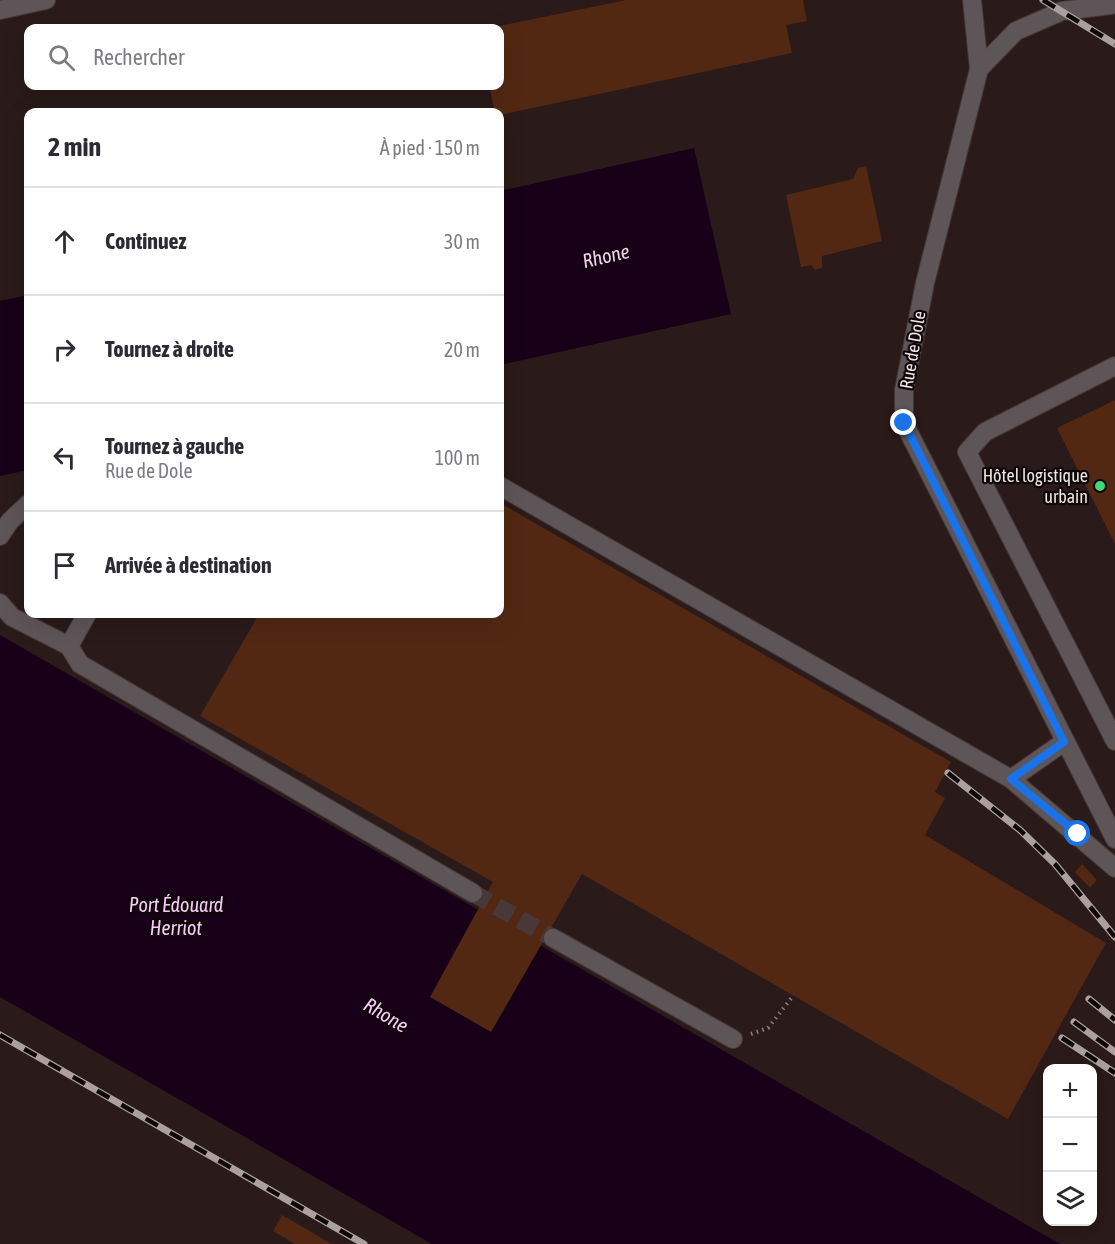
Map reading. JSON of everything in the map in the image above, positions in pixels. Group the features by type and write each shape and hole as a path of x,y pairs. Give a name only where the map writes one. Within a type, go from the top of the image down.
{"lane":[{"path":"0,10 46,0"},
{"name":"Rue de Dole","path":"972,0 979,69 925,283 904,390 904,423 1115,839"},
{"path":"979,69 1016,31 1062,11 1110,4"},
{"path":"1115,366 985,432 967,452 1115,741"},
{"path":"504,488 1011,779 1115,868"},
{"path":"0,536 10,521 24,508"},
{"path":"0,603 12,617 69,646 80,664 473,893"},
{"path":"69,646 85,618"},
{"path":"1011,779 1064,742"},
{"path":"553,939 733,1039"}],"path":[{"path":"733,1039 768,1028 793,996"}],"water":[{"name":"Rhone","path":"694,148 731,314 504,364 504,190"},
{"path":"24,296 24,471 0,476 0,301"},
{"name":"Port Édouard Herriot","path":"0,635 1060,1244 432,1244 0,997"}],"building":[{"path":"626,0 803,0 807,21 786,25 792,53 504,114 504,108 494,108 490,90 504,90 504,25"},
{"path":"866,166 882,241 822,256 822,268 815,270 811,265 801,267 786,195 853,179 858,168"},
{"name":"Hôtel logistique urbain","path":"1115,400 1115,544 1057,428"},
{"path":"504,505 951,762 935,792 945,798 925,835 1106,943 1008,1119 582,874 491,1032 430,997 493,882 200,716 257,618 504,618"},
{"path":"1082,864 1097,880 1090,888 1075,872"},
{"path":"282,1215 332,1244 295,1244 273,1231"}],"tunnel":[{"path":"473,893 553,938"}],"railway":[{"path":"1043,0 1115,44"},
{"path":"948,773 1020,830 1055,864 1115,937"},
{"path":"1089,999 1115,1020"},
{"path":"1074,1022 1115,1052"},
{"path":"0,1035 364,1244"},
{"path":"1062,1038 1115,1073"}],"place":[{"name":"Hôtel logistique urbain","path":"1100,486"}],"route":[{"path":"904,423 1064,742 1011,779 1078,834"}]}
